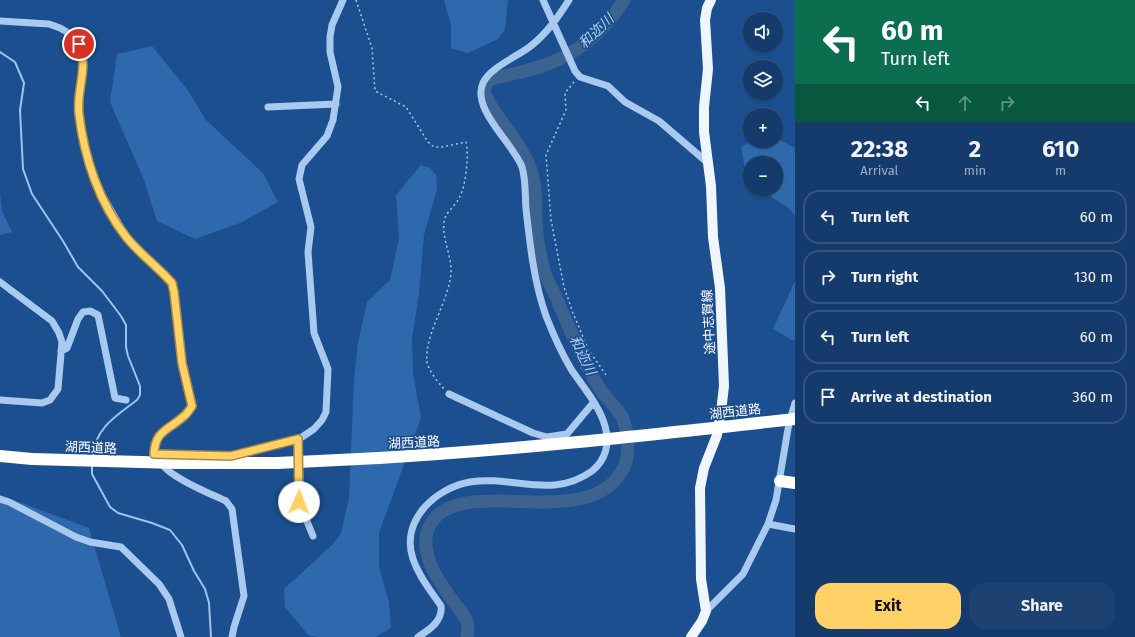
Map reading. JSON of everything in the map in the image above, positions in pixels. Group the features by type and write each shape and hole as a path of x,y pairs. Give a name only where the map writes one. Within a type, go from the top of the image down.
{"highway":[{"name":"湖西道路","path":"0,460 32,459 177,463 277,463 457,454 557,445 795,419"},
{"name":"湖西道路","path":"0,456 32,459"},
{"path":"780,481 795,483"}],"main road":[{"name":"途中志賀線","path":"706,611 701,579 700,488 704,468 717,434 724,386 720,288 713,237 708,164 704,132 704,107 708,69 705,20 707,8 711,0"},
{"path":"691,637 702,621 706,611"}],"street":[{"path":"154,454 231,456 298,439 307,435 322,420 326,412 329,380 328,369 314,333 308,252 311,227 304,204 299,172 302,165 327,136 336,104 338,87 330,52 330,37 332,25 343,0"},
{"path":"544,0 563,46 575,71 580,77 608,86 625,102 660,121 708,164"},
{"path":"418,637 436,622 442,612 441,606 418,573 412,557 411,545 415,522 428,502 453,486 471,482 563,485 584,476 598,466 608,446 605,427 594,403 570,366 546,315 531,251 522,170 512,149 483,106 480,93 485,79 496,69 532,45 554,24 569,0"},
{"path":"0,21 49,24 72,35 79,44 84,57 79,93 79,113 90,168 109,209 127,238 172,283 182,363 192,406 185,416 160,433 154,443 154,454 169,473 226,501 232,509 244,596 232,637"},
{"path":"268,107 336,104"},
{"path":"0,282 52,321 62,342 58,389 50,400 42,403 0,400"},
{"path":"61,351 67,348 78,319 84,312 90,311 98,315 115,398 126,400"},
{"path":"449,394 515,426 547,437 567,434 594,403"},
{"path":"706,611 743,574 768,524 780,481 788,423 795,403"},
{"path":"298,439 299,502 313,536"},
{"path":"0,499 9,502 76,537 90,542 121,547 159,584 169,599 181,637"},
{"path":"768,524 795,529"}],"path":[{"path":"356,0 372,48 375,91 406,107 428,142 434,146 442,147 466,142 466,164 460,197 444,222 445,241 451,272 448,289 427,352 427,363 435,379 449,394"},
{"path":"580,77 565,93 566,110 546,155 551,220 564,287 573,314 588,349 606,375"}],"shaded area":[{"path":"444,0 508,0 505,30 498,39 468,53 451,48 451,25"},
{"path":"152,46 187,89 206,120 263,173 278,202 240,223 195,239 157,221 144,180 110,102 117,54"},
{"path":"783,142 795,148 795,216 790,209 770,196 783,196 783,156 743,156 743,158 741,147 783,148"},
{"path":"421,165 430,168 436,175 437,189 424,235 419,293 412,339 413,373 421,418 379,533 379,567 389,602 391,628 375,637 318,637 308,635 285,607 284,589 333,544 341,533 349,498 354,380 358,342 367,302 390,280 399,239 396,195"},
{"path":"0,193 2,211 12,232 0,235"},
{"path":"795,281 795,340 792,340 773,329"},
{"path":"0,495 89,528 121,637 0,637"}],"waterway":[{"name":"和迩川","path":"467,637 468,624 437,577 428,556 426,535 430,525 445,510 468,503 495,501 556,502 584,498 607,487 624,467 628,450 627,436 623,419 616,408 602,392 591,374 546,277 538,242 535,188 532,173 523,152 489,103 484,93 486,83 491,79 539,67 577,49 608,22 624,0"},
{"path":"0,52 15,62 24,83 20,110 23,169 32,194 78,267 102,291 126,325 126,347 140,386 140,395 137,400 114,417 102,430 95,446 93,456"},
{"path":"92,464 92,474 110,507 118,513 170,530 182,545 194,571 205,589 209,603 211,637"}],"route":[{"path":"79,44 84,57 79,93 79,113 90,168 105,202 127,238 167,277 172,283 174,292 182,363 192,406 185,416 171,424 160,433 154,443 154,454 231,456 298,439 299,502"}]}
